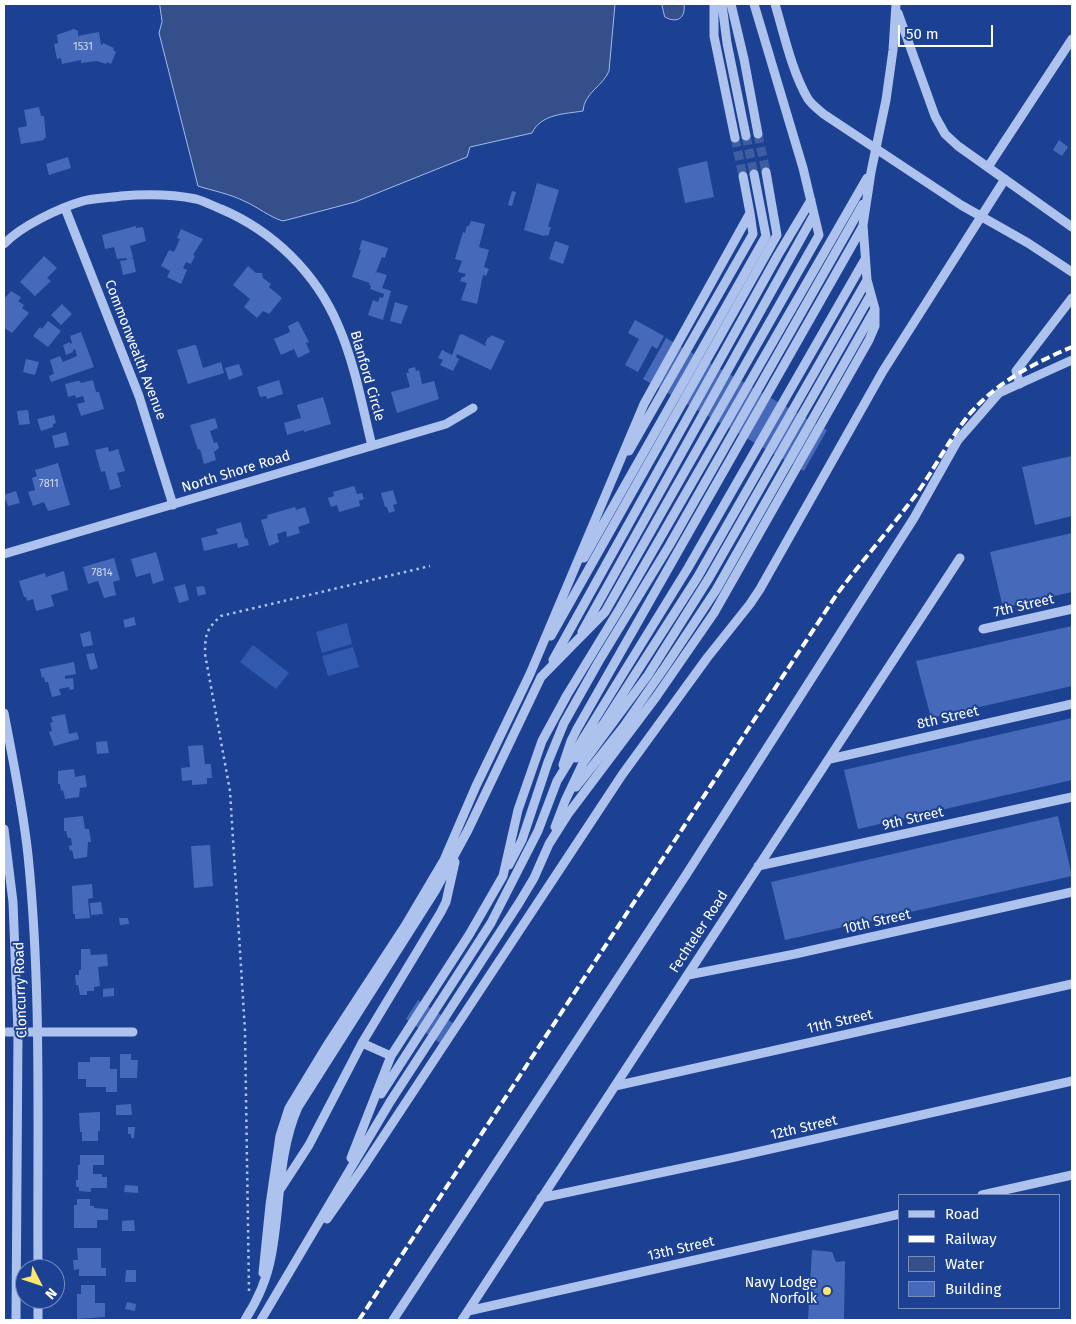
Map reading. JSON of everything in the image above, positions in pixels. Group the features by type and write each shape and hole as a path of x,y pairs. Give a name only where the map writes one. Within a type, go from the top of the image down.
{"street":[{"path":"714,4 714,36 735,138"},
{"path":"722,4 727,43 746,136"},
{"path":"730,4 744,59 758,134"},
{"path":"245,1320 255,1304 271,1257 284,1151 291,1122 298,1107 422,914 458,849 541,677 605,612 819,235 803,168 754,4"},
{"path":"775,4 797,73 809,100 825,115 910,172 1028,243 1072,272"},
{"path":"549,844 568,814 656,697 730,587 869,340 875,326 875,309 870,296 864,260 863,226 866,198 886,100 896,7"},
{"path":"896,7 917,70 945,134 958,146 1072,227"},
{"path":"988,167 1072,39"},
{"path":"530,674 777,235 766,172"},
{"path":"503,876 518,810 542,741 566,695 620,608 871,172"},
{"path":"562,598 766,236 754,174"},
{"path":"262,1286 264,1249 279,1146 289,1108 433,879 530,674 608,488 753,234 743,176"},
{"path":"299,1258 362,1169 622,774 707,658 750,604 883,371 1005,179"},
{"name":"Blanford Circle","path":"4,244 29,226 65,208 85,201 134,195 158,194 198,199 262,230 292,256 318,286 334,316 349,353 372,446"},
{"path":"340,1185 391,1056 469,935 522,840 548,762 564,723 599,661 669,546 866,198"},
{"path":"548,670 778,255 811,200"},
{"name":"Commonwealth Avenue","path":"65,208 139,396 173,505"},
{"path":"576,642 814,215"},
{"path":"369,1114 404,1056 491,923 538,831 577,728 863,226"},
{"path":"557,781 688,568 864,260"},
{"path":"557,781 604,723 697,578 867,280"},
{"path":"261,1320 390,1102 534,878 565,801 583,763 648,675 709,578 870,296"},
{"path":"1020,384 1016,371 1072,298"},
{"path":"565,801 624,726 716,590 875,309"},
{"path":"393,1320 692,867 914,518 958,440 999,393 1072,360"},
{"name":"North Shore Road","path":"4,554 446,424 473,408"},
{"name":"Fechteler Road","path":"462,1320 960,558"},
{"name":"7th Street","path":"982,629 1072,609"},
{"name":"8th Street","path":"830,759 1072,704"},
{"name":"Cloncurry Road","path":"4,713 28,854 37,1033 38,1259"},
{"name":"9th Street","path":"758,866 897,837 1072,797"},
{"name":"Cloncurry Road","path":"4,829 13,902 18,1032 16,1320"},
{"path":"279,1191 309,1145 362,1043 441,912 448,897 458,849"},
{"name":"10th Street","path":"688,975 795,954 1072,892"},
{"name":"11th Street","path":"615,1086 1072,984"},
{"path":"4,1032 133,1032"},
{"path":"362,1043 391,1056"},
{"name":"12th Street","path":"541,1198 725,1159 1072,1081"},
{"path":"986,1194 1072,1175"},
{"name":"13th Street","path":"468,1310 898,1214"}],"path":[{"path":"249,1295 245,1031 230,791 205,654 205,638 210,626 221,616 430,566"}],"shaded area":[{"path":"347,623 352,644 322,653 316,632"},
{"path":"253,645 289,673 276,689 240,662"},
{"path":"353,647 359,667 328,676 322,656"}],"water":[{"path":"160,4 615,4 609,71 603,81 590,94 583,111 547,118 532,133 470,147 467,157 355,202 283,221 228,194 198,186 159,33 162,22"},
{"path":"662,4 684,4 684,13 677,20 669,19 665,17"}],"building":[{"path":"74,29 78,31 78,36 99,32 101,45 103,43 114,48 113,50 116,52 111,64 97,61 81,63 81,60 62,64 61,58 57,59 54,44 58,43 57,35"},
{"path":"39,107 41,116 44,116 46,138 21,144 18,128 27,126 24,110"},
{"path":"1059,140 1068,147 1062,156 1053,150"},
{"path":"68,157 71,168 49,175 46,164"},
{"path":"707,161 714,197 685,203 678,168"},
{"path":"537,183 559,190 548,227 551,227 548,236 524,230"},
{"path":"512,191 516,192 512,206 508,205"},
{"path":"471,221 485,224 479,247 489,250 484,267 489,269 486,276 483,275 477,304 461,300 467,283 460,281 466,274 458,272 462,261 455,259 463,232 465,233"},
{"path":"136,226 136,228 143,227 146,241 130,246 133,257 130,259 133,258 136,272 123,275 120,261 127,260 126,258 117,259 114,247 105,249 102,235"},
{"path":"181,229 203,239 193,255 195,256 191,264 186,262 183,268 187,270 181,284 167,277 170,271 161,266 169,250 174,252 180,239 177,238"},
{"path":"362,240 388,248 385,258 382,257 375,275 377,272 387,275 382,288 391,291 383,320 368,315 373,300 378,302 380,297 383,298 384,294 370,289 370,283 352,277 361,250 359,250"},
{"path":"555,241 569,246 563,264 549,259"},
{"path":"44,256 57,268 47,278 51,281 35,296 20,282"},
{"path":"248,266 256,273 262,273 263,278 271,284 269,287 282,298 269,314 263,311 257,318 244,307 250,299 233,285"},
{"path":"11,291 21,297 18,301 24,305 22,308 29,313 12,333 4,328 4,299"},
{"path":"395,302 408,306 401,324 390,321"},
{"path":"62,304 72,314 61,325 51,315"},
{"path":"635,320 664,336 657,349 652,346 638,372 625,365 639,339 628,333"},
{"path":"48,321 61,331 48,347 33,336"},
{"path":"298,321 309,342 306,343 310,352 298,358 294,349 281,355 274,339 290,332 288,326"},
{"path":"81,332 94,367 51,382 49,376 54,374 50,360 60,356 63,362 77,356 75,349 66,355 63,345 72,343 70,336"},
{"path":"460,334 486,346 488,337 490,338 491,335 505,341 491,370 457,354 456,357 459,359 453,371 440,365 443,360 438,358 442,350 452,355"},
{"path":"666,338 827,430 804,471 643,379"},
{"path":"196,345 203,368 221,362 224,373 188,384 177,350"},
{"path":"26,359 39,362 35,375 23,372"},
{"path":"239,364 243,375 229,380 225,368"},
{"path":"415,367 416,371 419,370 422,384 434,381 439,399 397,413 391,392 410,387 406,373 409,373 408,369"},
{"path":"93,380 104,409 81,416 77,404 85,402 83,396 76,398 75,395 68,397 65,384"},
{"path":"279,380 283,394 267,399 266,396 260,397 257,387"},
{"path":"323,397 331,424 287,435 284,423 301,418 297,405"},
{"path":"28,410 30,424 19,425 17,411"},
{"path":"54,415 56,423 53,424 53,427 41,431 37,419"},
{"path":"215,418 218,428 210,431 214,443 217,442 219,448 214,452 216,460 204,464 190,425"},
{"path":"66,432 69,445 55,448 52,436"},
{"path":"108,447 109,452 118,449 125,471 117,473 121,487 110,490 105,471 101,472 95,450"},
{"path":"1072,456 1072,516 1035,525 1022,467"},
{"path":"58,463 70,505 48,511 44,502 33,506 28,492 35,490 32,478 37,476 35,470"},
{"path":"354,486 357,494 362,493 364,499 359,501 360,506 339,512 337,505 331,507 328,498 334,496 333,492"},
{"path":"393,490 397,504 393,505 395,511 389,513 381,493"},
{"path":"16,491 20,503 8,506 4,495"},
{"path":"295,507 296,510 305,507 310,523 298,527 300,533 287,537 286,531 277,534 279,542 269,546 261,520 268,518 267,515"},
{"path":"241,522 245,539 247,538 249,545 238,548 237,543 204,551 201,538 218,534 216,529"},
{"path":"1072,533 1072,592 1003,608 990,552"},
{"path":"156,552 164,580 153,584 150,573 136,577 131,559"},
{"path":"114,558 120,580 113,582 116,595 104,598 98,581 88,584 83,567"},
{"path":"64,571 68,590 51,595 54,606 36,611 33,599 27,601 26,597 24,597 19,581 45,573 46,577"},
{"path":"185,584 189,600 179,603 174,587"},
{"path":"204,586 206,594 198,596 196,587"},
{"path":"134,617 136,625 125,628 123,620"},
{"path":"1072,626 1072,686 931,718 916,661"},
{"path":"90,631 93,645 83,647 80,634"},
{"path":"94,653 98,668 90,670 86,654"},
{"path":"74,662 76,674 65,676 65,679 73,678 74,689 70,690 69,687 59,689 61,695 52,697 48,682 45,682 44,677 42,678 40,669"},
{"path":"65,714 69,734 77,732 79,739 54,746 49,732 52,731 50,723 53,722 51,717"},
{"path":"1072,718 1072,780 858,829 844,770"},
{"path":"107,741 109,753 97,754 96,742"},
{"path":"203,745 205,764 211,764 212,778 207,778 207,784 192,785 192,780 182,781 181,768 190,767 188,746"},
{"path":"74,769 75,777 85,775 87,787 80,788 79,797 65,799 63,790 61,791 60,784 58,784 58,771"},
{"path":"83,816 85,829 89,829 91,842 88,842 87,857 74,859 69,846 72,845 71,838 68,838 66,831 64,831 64,818"},
{"path":"1058,816 1072,876 785,940 771,882"},
{"path":"210,845 213,886 194,888 191,846"},
{"path":"92,884 93,898 88,899 90,918 75,919 75,914 73,914 72,886"},
{"path":"101,902 103,914 91,915 90,903"},
{"path":"119,918 128,918 129,924 120,925"},
{"path":"81,949 90,949 91,955 107,954 108,966 98,967 100,986 94,987 94,991 87,991 87,995 80,995 78,985 76,985 75,975 79,975 79,970 81,970"},
{"path":"114,988 114,996 103,997 103,989"},
{"path":"418,1000 453,1023 440,1043 406,1019"},
{"path":"120,1054 131,1054 131,1060 138,1060 137,1078 120,1078"},
{"path":"90,1057 110,1057 110,1069 117,1069 117,1092 106,1092 106,1087 86,1087 86,1079 78,1079 78,1062 90,1062"},
{"path":"131,1104 132,1115 116,1115 116,1105"},
{"path":"100,1112 98,1141 82,1141 79,1113"},
{"path":"128,1127 135,1127 134,1138 131,1138 131,1134 128,1134"},
{"path":"80,1155 104,1155 104,1165 93,1165 93,1174 102,1174 102,1177 107,1177 107,1188 91,1188 91,1192 79,1191 79,1187 76,1187 76,1180 78,1180"},
{"path":"125,1185 138,1186 138,1193 124,1192"},
{"path":"77,1199 90,1199 90,1206 108,1209 108,1220 97,1220 97,1228 74,1228 74,1205 77,1205"},
{"path":"134,1220 135,1231 122,1231 122,1221"},
{"path":"77,1248 101,1248 101,1268 106,1268 106,1276 79,1276 79,1269 74,1270 73,1260 78,1260"},
{"name":"Navy Lodge Norfolk","path":"812,1250 832,1252 836,1262 845,1261 844,1320 808,1320"},
{"path":"126,1270 136,1270 136,1282 125,1282"},
{"path":"81,1285 95,1285 95,1303 105,1303 105,1317 77,1319 77,1294 81,1294"},
{"path":"127,1302 136,1304 135,1311 125,1309"}],"tunnel":[{"path":"758,134 766,172"},
{"path":"746,136 754,174"},
{"path":"735,138 743,176"}],"railway":[{"path":"359,1320 837,594 915,496 947,445 979,404 1016,375 1072,347"}],"place":[{"name":"Navy Lodge Norfolk","path":"827,1291"}]}
